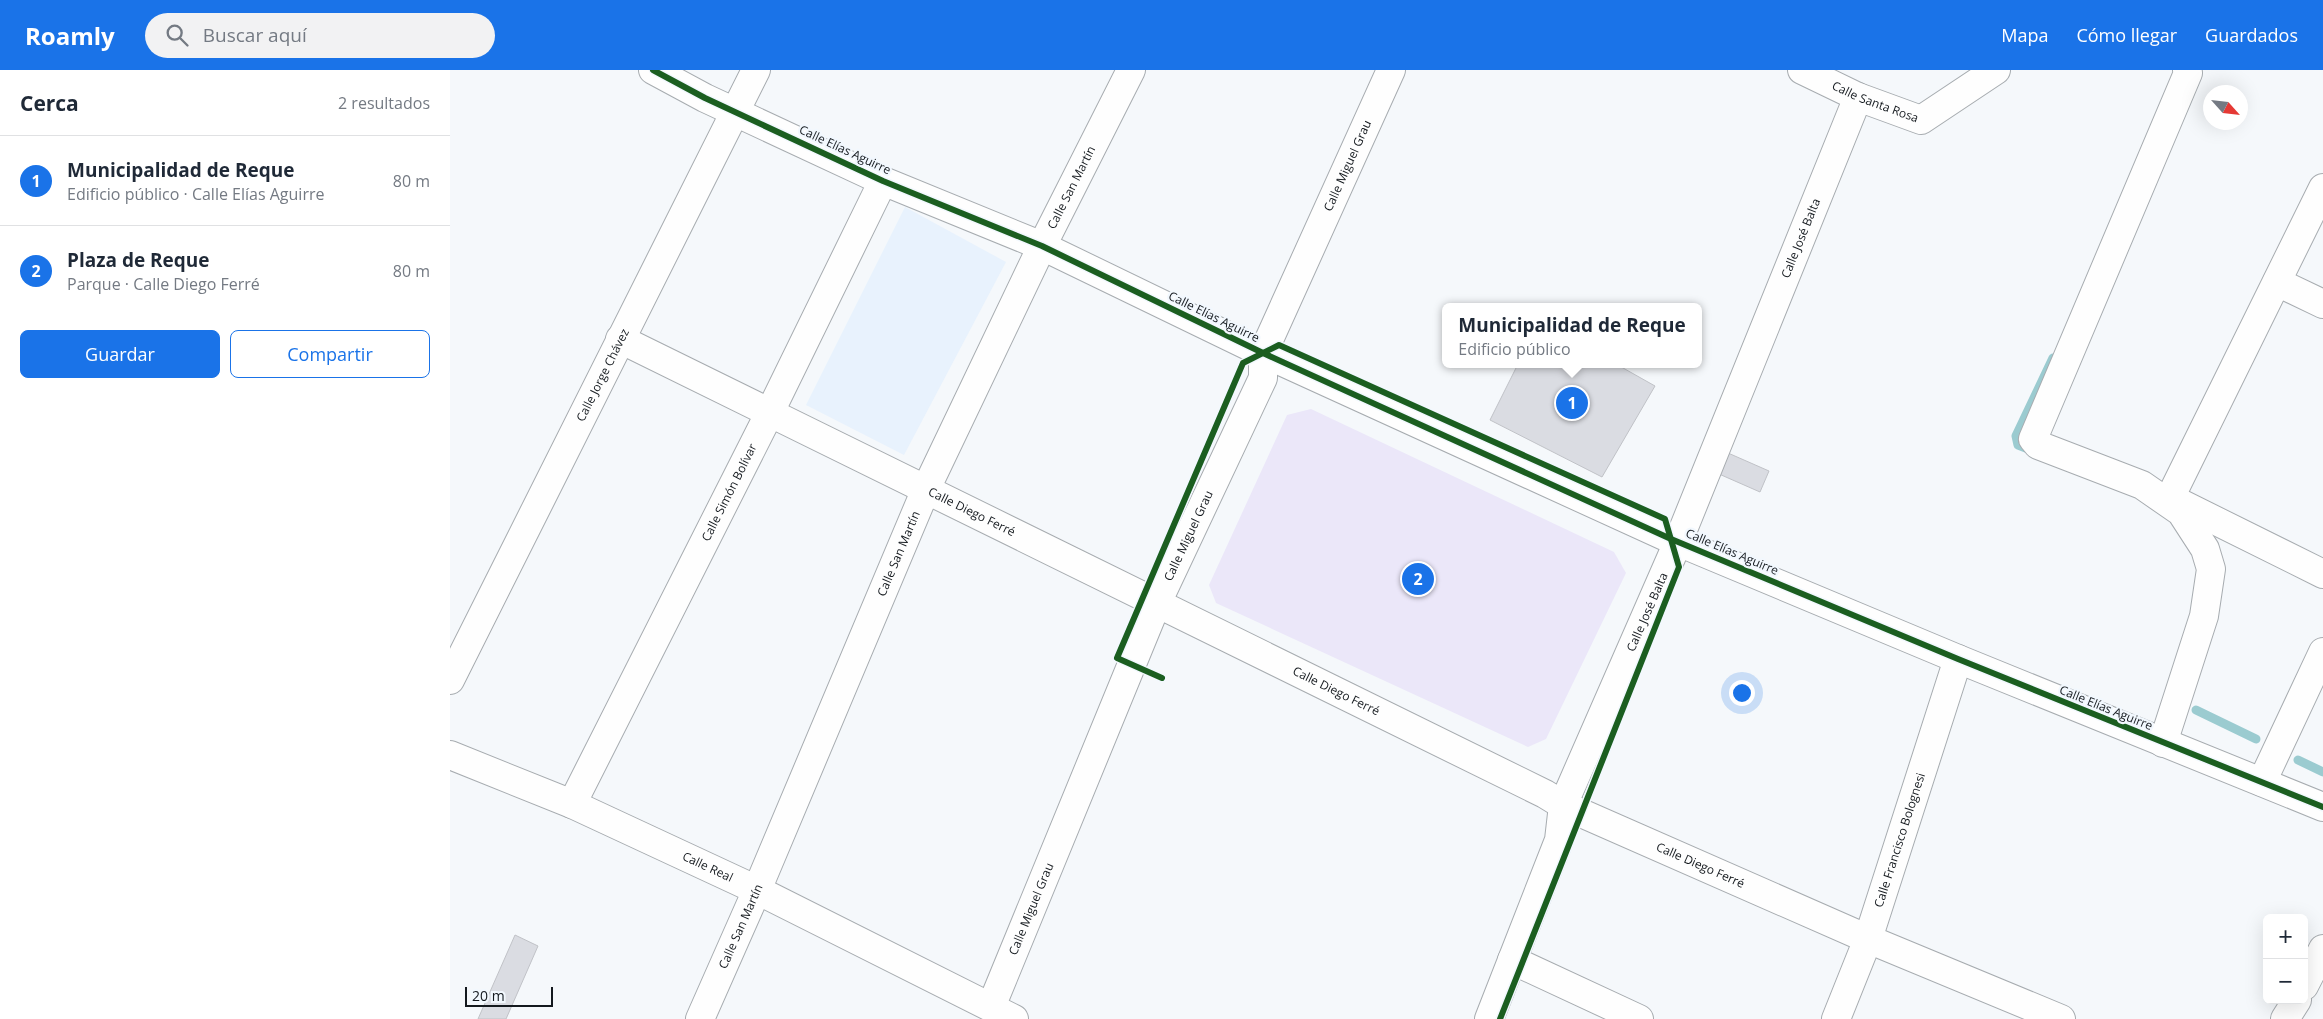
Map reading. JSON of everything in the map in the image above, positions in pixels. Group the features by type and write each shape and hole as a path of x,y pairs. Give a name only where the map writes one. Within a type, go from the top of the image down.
{"street":[{"name":"Calle Elías Aguirre","path":"652,70 705,98 883,181 1042,246 1262,353 1678,542 1958,659 2323,807"},
{"name":"Calle Jorge Chávez","path":"450,680 756,70"},
{"name":"Calle San Martín","path":"700,1019 757,890 926,489 1042,246 1131,70"},
{"name":"Calle Miguel Grau","path":"1002,1013 1157,603 1263,378 1262,353 1391,70"},
{"name":"Calle Santa Rosa","path":"1802,70 1858,97 1921,120 1996,70"},
{"path":"2163,743 2204,616 2211,569 2205,550 2181,512 2142,485 2038,445 2033,439 2185,82 2187,70"},
{"name":"Calle José Balta","path":"1489,1019 1559,840 1562,805 1678,542 1858,97"},
{"name":"Calle Simón Bolívar","path":"572,804 770,412 883,181"},
{"path":"2323,188 2170,498 2323,574"},
{"path":"2277,282 2323,304"},
{"name":"Calle Diego Ferré","path":"620,339 1545,794 1562,805 1868,940 2061,1019"},
{"path":"2262,782 2323,652"},
{"name":"Calle Francisco Bolognesi","path":"1836,1019 1868,940 1958,659"},
{"name":"Calle Real","path":"450,755 572,804 757,890 1002,1013"},
{"path":"2308,978 2323,949"},
{"path":"1512,960 1639,1019"},
{"path":"2285,1019 2294,1004"}],"shaded area":[{"path":"905,207 1006,262 904,455 806,405"},
{"path":"1311,409 1614,552 1626,573 1546,739 1528,747 1216,603 1209,585 1287,415"}],"building":[{"path":"1516,368 1623,368 1655,386 1602,477 1490,420"},
{"path":"1728,453 1769,471 1760,492 1719,474"},
{"path":"515,935 538,946 506,1019 478,1019"}],"waterway":[{"path":"2031,450 2018,445 2016,436 2053,358"},
{"path":"2196,710 2256,739"},
{"path":"2298,760 2323,772"}],"cycle path":[{"path":"653,70 705,98 883,181 1042,246 1263,353 1671,539 1958,659 2323,807"},
{"path":"1162,678 1117,658 1243,363 1279,345 1665,519 1679,567 1500,1019"}],"place":[{"name":"Municipalidad de Reque","path":"1572,403"},
{"name":"Plaza de Reque","path":"1418,579"}]}
